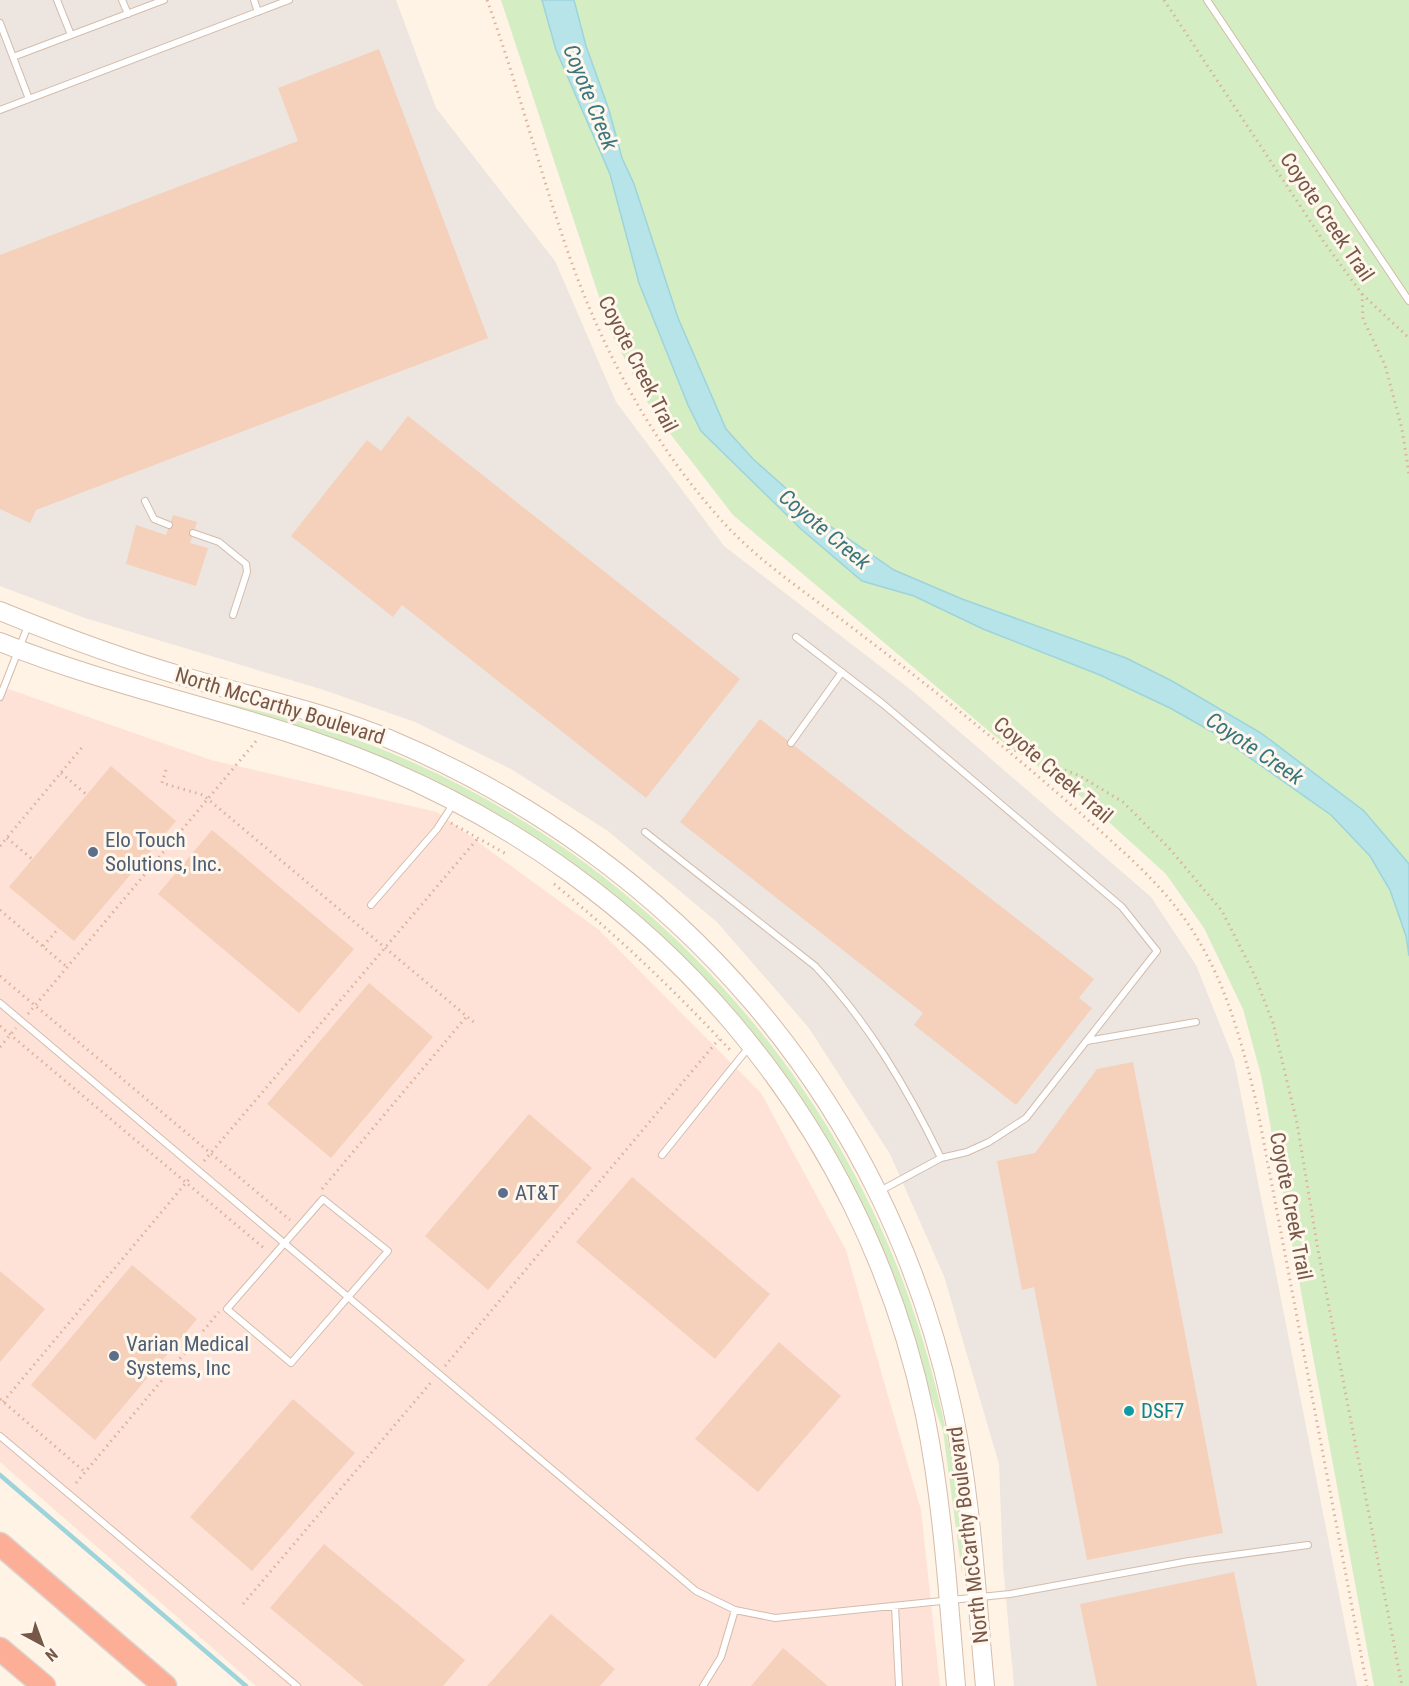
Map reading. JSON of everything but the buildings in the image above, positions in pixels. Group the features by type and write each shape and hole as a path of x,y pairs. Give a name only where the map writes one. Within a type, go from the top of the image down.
{"highway":[{"path":"0,1544 165,1686"},
{"path":"0,1649 44,1686"}],"main road":[{"name":"North McCarthy Boulevard","path":"0,611 184,677 328,717 386,738 446,764 501,792 601,858 694,938 735,980 804,1067 832,1110 878,1192 924,1303 942,1363 962,1456 984,1686"},
{"name":"North McCarthy Boulevard","path":"0,642 18,650 375,764 456,801 536,848 584,880 674,958 751,1044 780,1084 835,1171 858,1217 897,1313 912,1360 934,1461 956,1686"}],"lane":[{"path":"57,0 71,35"},
{"path":"122,0 128,14"},
{"path":"13,57 164,0"},
{"path":"254,0 258,12"},
{"path":"0,110 289,0"},
{"path":"1207,0 1409,301"},
{"path":"0,23 29,99"},
{"path":"145,501 154,519 170,525"},
{"path":"193,533 219,542 246,564 247,572 234,615"},
{"path":"0,697 29,623"},
{"path":"796,638 842,672 1122,907 1157,951 1122,992 1087,1041 1026,1118 988,1142 967,1152 941,1158 878,1192"},
{"path":"791,743 842,672"},
{"path":"371,905 444,819 456,801"},
{"path":"645,832 814,966 833,986 885,1054 941,1158"},
{"path":"0,1003 346,1299 696,1591 735,1610 776,1618 1010,1594 1189,1561 1308,1545"},
{"path":"1087,1041 1196,1022"},
{"path":"662,1155 751,1044"},
{"path":"323,1199 388,1251 291,1363 227,1309 284,1246 323,1199"},
{"path":"0,1436 297,1686"},
{"path":"895,1606 899,1686"},
{"path":"702,1686 721,1657 735,1610"}],"path":[{"name":"Coyote Creek Trail","path":"488,0 571,260 595,317 651,429 724,523 768,563 1005,747 1130,857 1168,898 1196,936 1221,983 1241,1039 1256,1101 1367,1686"},
{"name":"Coyote Creek Trail","path":"1164,0 1324,242 1362,294 1363,319 1385,365 1402,429 1409,474"},
{"path":"1362,294 1409,338"},
{"path":"0,1047 267,728"},
{"path":"0,846 84,745"},
{"path":"1005,747 1080,776 1123,802 1169,848 1222,911 1254,974 1273,1023 1297,1123 1318,1250 1402,1686"},
{"path":"166,770 162,783 203,795 476,1024"},
{"path":"61,773 87,795"},
{"path":"444,819 516,860"},
{"path":"85,1472 1,1401 478,837"},
{"path":"7,838 32,859"},
{"path":"554,884 617,935 677,993 739,1060"},
{"path":"0,910 68,967"},
{"path":"43,946 59,928"},
{"path":"0,976 293,1223"},
{"path":"0,1026 269,1252"},
{"path":"243,1604 719,1039"}],"shaded area":[{"path":"0,0 396,0 436,108 555,261 616,402 724,546 911,690 1151,897 1196,965 1234,1060 1357,1686 1014,1686 1003,1565 999,1464 944,1276 890,1154 809,1028 717,922 608,831 511,769 415,722 324,690 85,618 0,586"},
{"path":"0,686 211,760 437,812 599,930 761,1093 846,1250 921,1510 940,1686 256,1686 0,1462"}],"green space":[{"path":"501,0 1409,0 1409,1686 1374,1686 1261,1075 1243,1009 1204,928 1166,874 1079,795 996,737 733,515 651,409 611,333"},
{"path":"177,693 317,726 363,742 458,784 548,837 631,899 706,969 773,1048 831,1133 879,1225 917,1322 942,1414 959,1512 962,1574 943,1431 890,1277 732,1012 475,805"}],"water":[{"name":"Coyote Creek","path":"542,0 574,0 586,46 609,110 622,158 634,184 678,318 726,429 753,459 824,522 894,570 962,599 1126,658 1172,681 1261,733 1364,811 1409,864 1409,956 1406,936 1390,890 1370,856 1331,815 1216,734 1170,708 1100,675 983,629 914,596 862,581 801,529 701,431 688,405 639,283 610,174 556,50"}],"waterway":[{"path":"0,1475 246,1686"}],"place":[{"name":"Elo Touch Solutions, Inc.","path":"93,852"},
{"name":"AT&T","path":"503,1193"},
{"name":"Varian Medical Systems, Inc","path":"114,1356"},
{"name":"DSF7","path":"1129,1411"}]}
